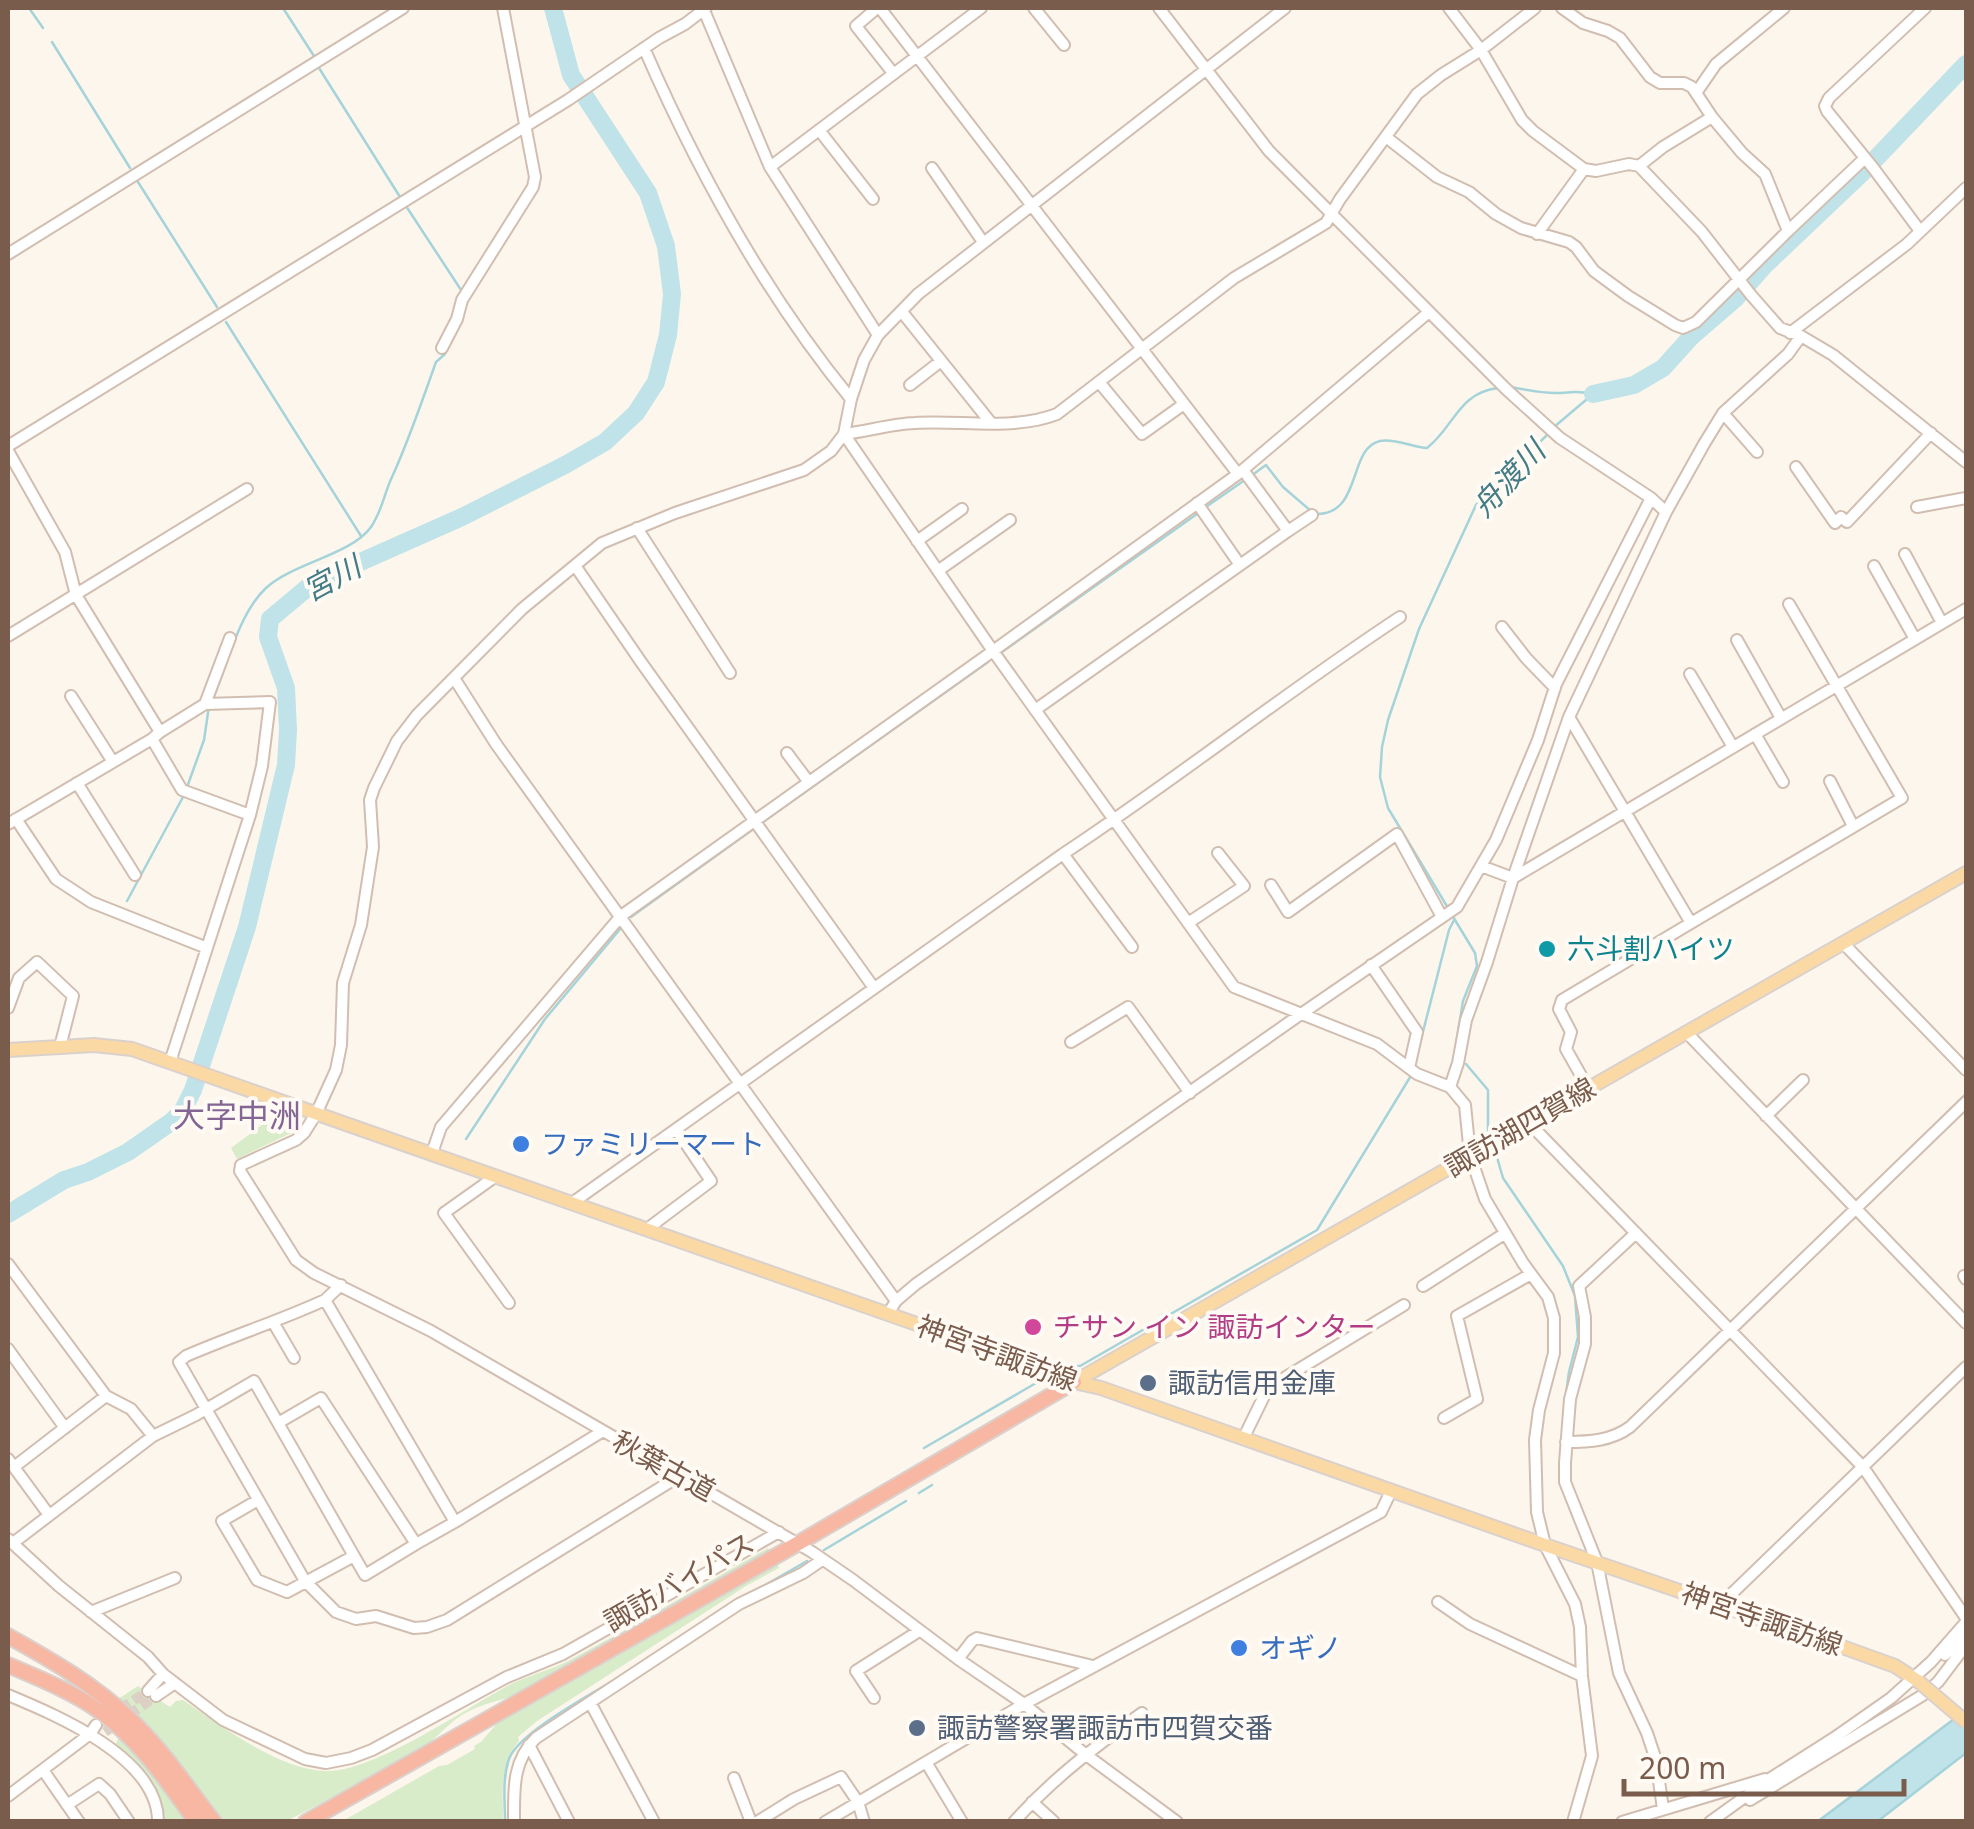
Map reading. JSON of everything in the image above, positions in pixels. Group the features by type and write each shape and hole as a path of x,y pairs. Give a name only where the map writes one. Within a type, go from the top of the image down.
{"highway":[{"name":"諏訪バイパス","path":"306,1822 798,1544 1074,1382"},
{"path":"8,1636 63,1667 131,1719 214,1822"},
{"path":"8,1665 58,1687 112,1721 156,1766 196,1822"}],"main road":[{"name":"諏訪湖四賀線","path":"1074,1382 1966,873"},
{"name":"神宮寺諏訪線","path":"8,1050 114,1046 176,1064 1074,1382 1101,1388 1895,1666 1966,1722"}],"street":[{"path":"8,254 404,8"},
{"path":"442,348 462,300 533,186 504,8"},
{"path":"250,815 182,790 156,735 76,595 65,552 8,448 568,100 705,8 770,167 878,335"},
{"path":"894,74 856,26 879,8 1184,404 1288,531"},
{"path":"770,167 981,8"},
{"path":"1034,8 1064,45"},
{"path":"1177,8 1161,10 1268,151 1551,431 1666,512"},
{"path":"316,1114 336,1070 343,983 361,925 373,847 370,812 374,788 417,714 522,609 602,543 712,500 804,470 831,451 844,434 864,360 878,335 918,294 1205,69 1271,12 1285,8"},
{"path":"1449,8 1533,132 1584,169 1639,166 1702,232 1780,328 1833,355 1966,462"},
{"path":"844,434 913,423 1040,420 1057,414 1234,278 1326,223 1417,94 1536,8"},
{"path":"1562,8 1582,23 1620,38 1650,78 1692,87 1742,153 1765,174 1788,231"},
{"path":"1696,93 1716,64 1784,8"},
{"path":"1920,231 1825,106 1925,8"},
{"path":"644,48 674,117 739,236 826,368 851,398"},
{"path":"1639,166 1712,117"},
{"path":"819,130 873,199"},
{"path":"1386,136 1436,177 1469,192 1496,214 1576,247 1594,270 1683,328 1707,314 1788,231 1868,162"},
{"path":"932,168 983,242"},
{"path":"1537,234 1584,169"},
{"path":"1450,1087 1466,1020 1512,878 1570,717 1666,512 1723,413 1788,354 1796,334 1966,188"},
{"path":"902,312 991,423"},
{"path":"432,1152 441,1127 621,916 1240,472 1429,312"},
{"path":"910,385 941,362"},
{"path":"1099,382 1142,434 1184,404"},
{"path":"1723,413 1757,452"},
{"path":"844,434 993,651 1234,987 1377,1044 1412,1070 1450,1087 1465,1105 1470,1155 1485,1200 1548,1297 1554,1318 1554,1353 1535,1440 1537,1512 1545,1546 1578,1615 1592,1756 1573,1822"},
{"path":"1796,467 1835,523 1842,517 1847,522 1931,434"},
{"path":"8,636 247,489"},
{"path":"888,1314 896,1301 916,1284 1448,914 1496,840 1538,740 1554,688 1651,498"},
{"path":"1917,506 1966,498"},
{"path":"1197,504 1240,565"},
{"path":"917,542 962,509"},
{"path":"1035,710 1312,515"},
{"path":"939,570 1010,520"},
{"path":"637,528 730,673"},
{"path":"1905,554 1942,623"},
{"path":"576,566 874,988"},
{"path":"1874,566 1915,639"},
{"path":"1588,1088 1566,1049 1571,1032 1559,1010 1562,1000 1902,798 1789,604"},
{"path":"1512,878 1966,609"},
{"path":"572,1203 1400,616"},
{"path":"1502,626 1554,688"},
{"path":"205,704 230,638"},
{"path":"1738,640 1781,718"},
{"path":"1690,674 1732,747"},
{"path":"454,678 496,744 896,1301"},
{"path":"71,696 113,762"},
{"path":"176,1064 207,948 250,815 262,766 270,702 205,704 10,822 56,880 91,902 207,948"},
{"path":"1570,717 1691,923"},
{"path":"1755,734 1782,782"},
{"path":"787,753 808,782"},
{"path":"1830,781 1853,826"},
{"path":"77,783 135,874"},
{"path":"1270,886 1288,912 1397,834 1448,914"},
{"path":"1188,923 1244,886 1218,853"},
{"path":"1064,854 1132,948"},
{"path":"1481,866 1512,878"},
{"path":"1842,943 1966,1070"},
{"path":"8,1008 20,978 37,962 73,996 60,1047"},
{"path":"1372,965 1417,1032 1412,1070"},
{"path":"1071,1042 1128,1006 1190,1093"},
{"path":"1686,1032 1966,1322"},
{"path":"1766,1116 1804,1080"},
{"path":"1566,1442 1589,1442 1622,1432 1966,1102"},
{"name":"秋葉古道","path":"316,1114 296,1140 241,1166 240,1170 296,1260 314,1273 431,1331 798,1544 1024,1704 1177,1822"},
{"path":"1528,1122 1863,1467 1966,1620 1916,1679 1710,1822"},
{"path":"647,1229 710,1181 676,1129"},
{"path":"496,1176 444,1213 509,1302"},
{"path":"1636,1232 1579,1286 1585,1344 1570,1399 1566,1482 1596,1562 1619,1673 1656,1760 1663,1809"},
{"path":"1423,1286 1504,1234"},
{"path":"8,1264 106,1396 131,1410 153,1436"},
{"path":"1444,1418 1477,1399 1457,1316 1531,1274"},
{"path":"341,1285 324,1300 239,1333 180,1362 305,1581 336,1612 356,1619 376,1616 414,1628 447,1620 681,1475"},
{"path":"324,1300 456,1522"},
{"path":"1243,1439 1268,1388 1404,1305"},
{"path":"274,1322 294,1358"},
{"path":"8,1349 65,1428"},
{"path":"1720,1605 1966,1367"},
{"path":"602,1432 365,1576 254,1381 153,1436 10,1541 223,1720 304,1759 326,1762 351,1758 400,1736 507,1677 562,1654 779,1532"},
{"path":"49,1515 10,1463 106,1396"},
{"path":"278,1423 322,1398 416,1544"},
{"path":"825,1822 1024,1704 1382,1512 1392,1491"},
{"path":"258,1500 222,1522 257,1580 287,1592 354,1556"},
{"path":"514,1822 519,1760 529,1745 739,1604 822,1560"},
{"path":"91,1612 176,1578"},
{"path":"1438,1602 1470,1624 1582,1676"},
{"path":"874,1698 856,1671 919,1631"},
{"path":"1931,1662 1966,1635"},
{"path":"958,1659 977,1638 1094,1667"},
{"path":"1738,1802 1748,1801 1780,1783 1923,1694 1938,1682 1966,1645"},
{"path":"164,1674 152,1694 175,1683"},
{"path":"8,1695 97,1733 142,1778 151,1793 158,1822"},
{"path":"591,1704 654,1822"},
{"path":"1014,1822 1085,1754 1142,1712"},
{"path":"8,1796 97,1733"},
{"path":"529,1745 570,1822"},
{"path":"926,1762 962,1822"},
{"path":"43,1770 79,1822"},
{"path":"734,1778 754,1822 841,1777 858,1802 864,1822"},
{"path":"1622,1822 1771,1778"},
{"path":"67,1805 99,1784 129,1822"},
{"path":"1032,1802 1054,1822"}],"green space":[{"path":"278,1113 301,1121 291,1133 237,1159 231,1148"},
{"path":"768,1548 770,1551 515,1696 464,1714 418,1752 287,1821 223,1821 149,1734 115,1701 138,1686 170,1707 183,1700 288,1763 325,1771 344,1769 393,1751 511,1684 568,1661"},
{"path":"777,1563 779,1568 537,1721 518,1737 505,1769 503,1821 341,1822 475,1749 499,1721"},
{"path":"118,1739 141,1756 187,1821 162,1821 161,1810 114,1748"}],"water":[{"path":"1966,1710 1966,1753 1878,1821 1817,1822"}],"waterway":[{"path":"29,8 43,28"},
{"path":"283,8 314,56"},
{"name":"宮川","path":"8,1214 64,1180 128,1152 171,1122 183,1110 193,1090 247,927 286,765 286,688 268,637 270,619 313,583 462,517 605,442 636,413 656,382 668,335 672,294 666,246 648,193 571,75 553,8"},
{"path":"52,42 130,168"},
{"name":"舟渡川","path":"1593,394 1634,385 1663,368 1862,173 1966,64"},
{"path":"319,68 400,197"},
{"path":"138,182 217,307"},
{"path":"404,203 463,293"},
{"path":"463,315 468,299"},
{"path":"226,322 361,536"},
{"path":"213,699 241,625 266,588 350,545 371,527 436,362 445,354 456,331"},
{"path":"1511,387 1591,394"},
{"path":"1318,514 1332,511 1342,503 1370,446 1385,440 1427,448 1465,403 1498,388"},
{"name":"舟渡川","path":"1554,427 1593,394"},
{"name":"舟渡川","path":"1448,908 1388,808 1380,777 1382,747 1419,629 1476,505 1549,433"},
{"path":"1255,473 1266,465 1283,487 1311,511"},
{"path":"1203,509 1242,482"},
{"path":"1002,652 1197,514"},
{"path":"763,822 988,662"},
{"path":"186,790 204,740 209,706"},
{"path":"127,901 183,797"},
{"path":"631,917 752,830"},
{"name":"舟渡川","path":"1452,915 1475,953 1477,966 1463,1001 1456,1044"},
{"path":"1414,1067 1454,920"},
{"path":"466,1139 545,1019 621,928"},
{"name":"舟渡川","path":"1466,1064 1488,1090 1488,1133"},
{"path":"1066,1366 1080,1366 1317,1230 1412,1074"},
{"path":"1895,1164 1966,1094"},
{"path":"1496,1154 1503,1178 1563,1266 1575,1296 1578,1337 1566,1394"},
{"path":"1858,1199 1875,1183"},
{"path":"1731,1322 1846,1211"},
{"path":"1681,1371 1720,1332"},
{"path":"924,1448 1036,1383"},
{"path":"919,1493 932,1485"},
{"path":"824,1550 906,1501"},
{"path":"750,1594 807,1561"},
{"path":"505,1822 505,1774 516,1748 542,1725 621,1676"}],"tunnel":[{"path":"96,1725 148,1691"},
{"path":"105,1732 156,1696"}],"place":[{"name":"六斗割ハイツ","path":"1547,949"},
{"name":"ファミリーマート","path":"521,1144"},
{"name":"チサン イン 諏訪インター","path":"1033,1327"},
{"name":"諏訪信用金庫","path":"1148,1383"},
{"name":"オギノ","path":"1239,1648"},
{"name":"諏訪警察署諏訪市四賀交番","path":"917,1728"}],"district":[{"name":"大字中洲","path":"237,1116"}]}
